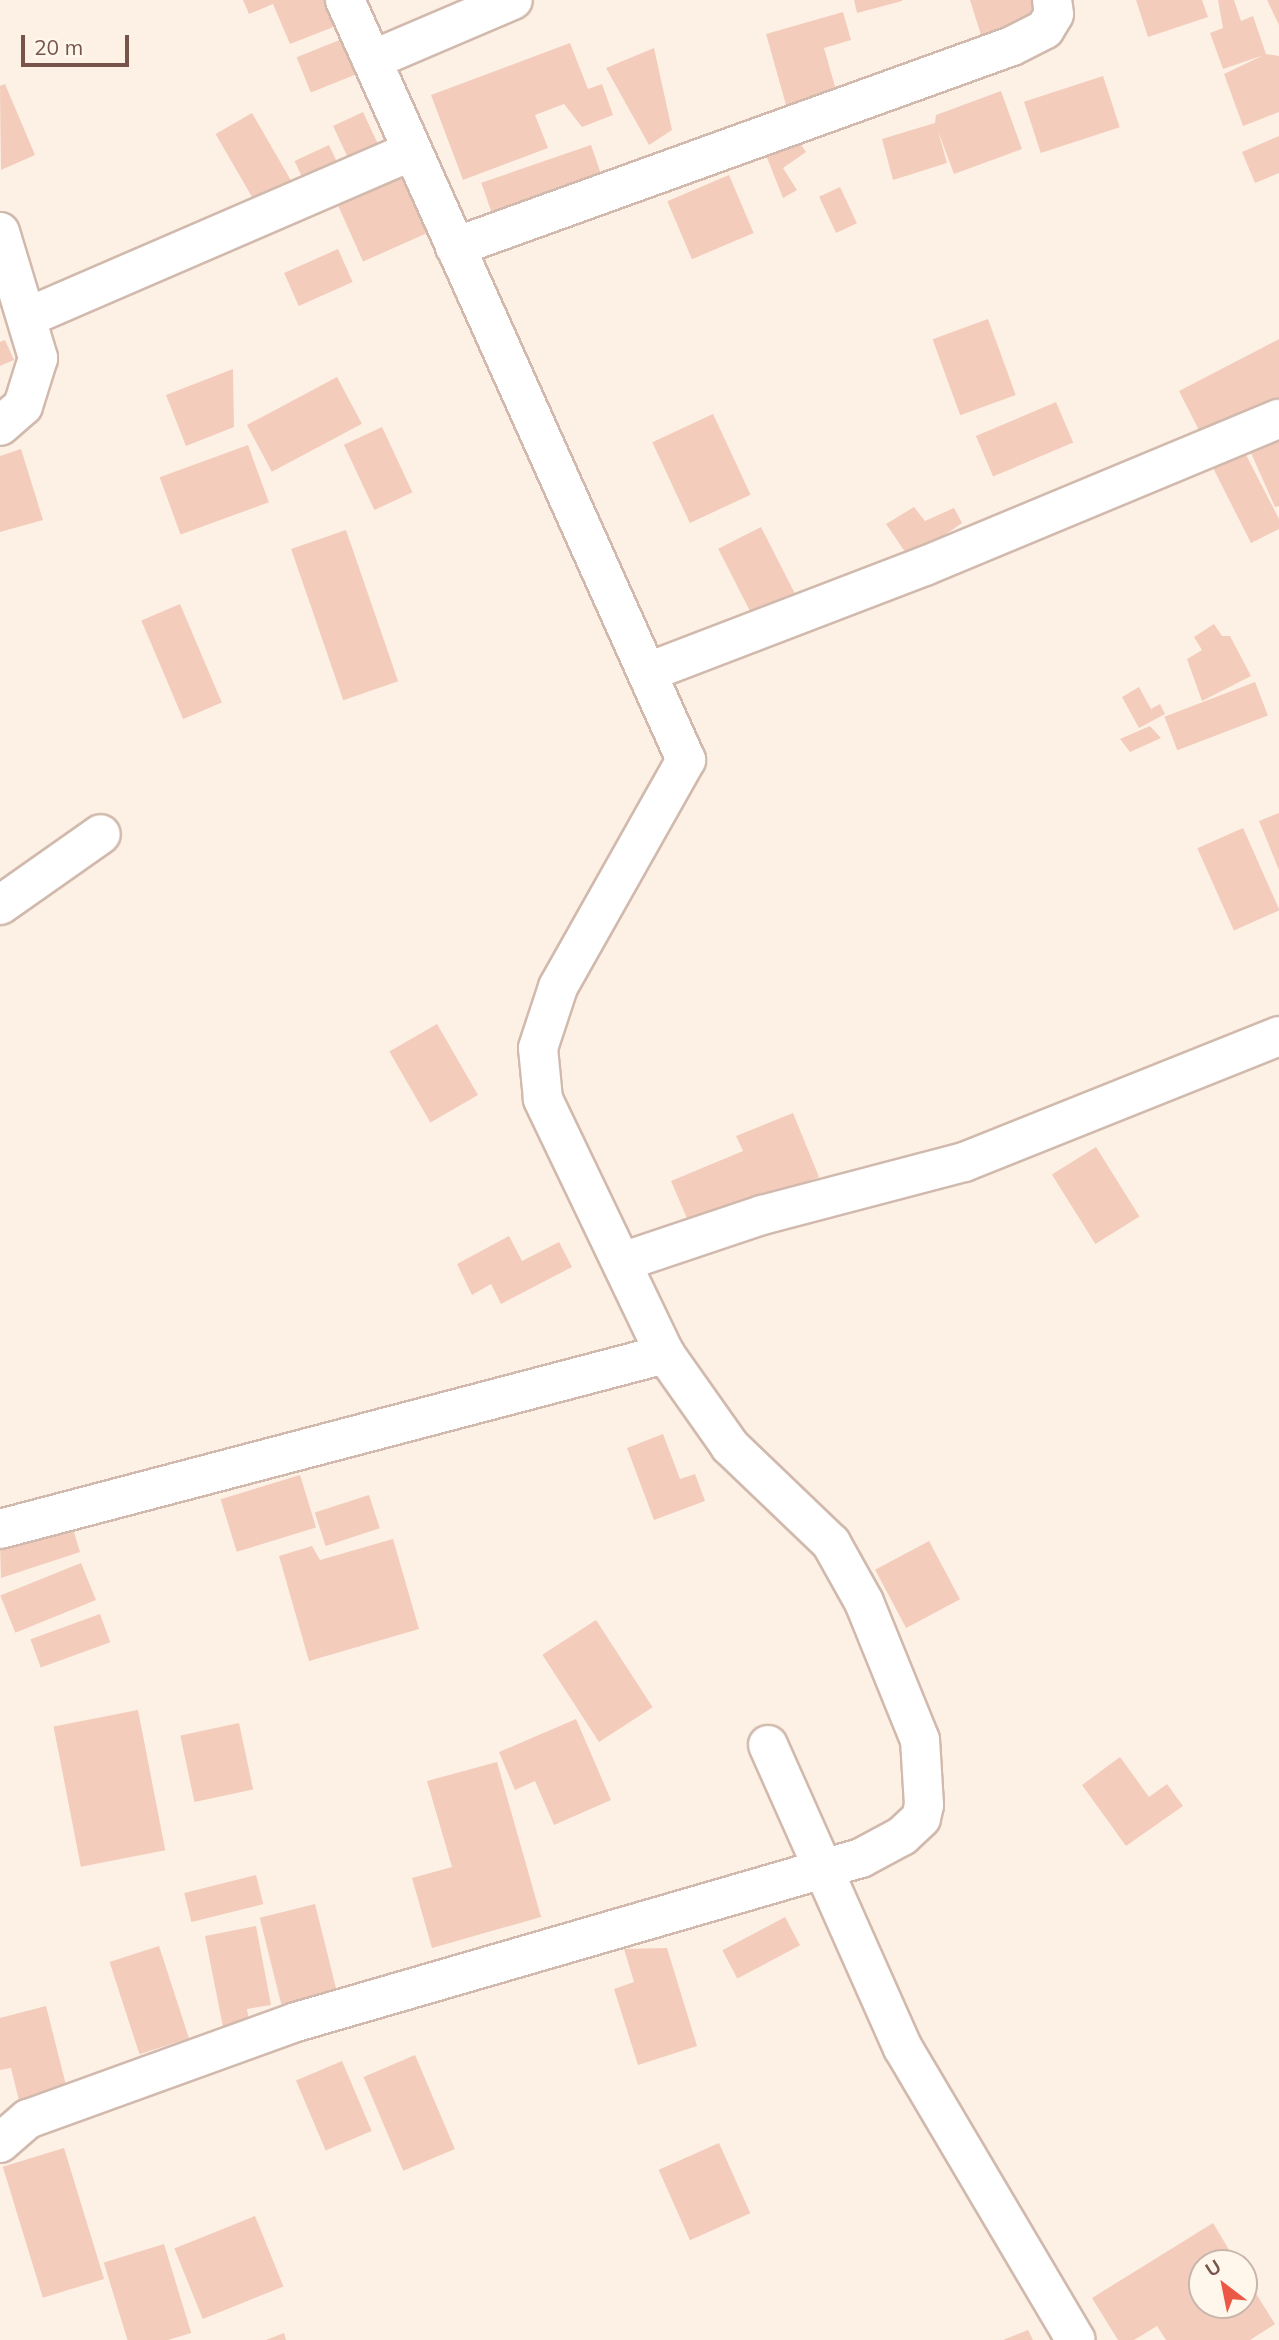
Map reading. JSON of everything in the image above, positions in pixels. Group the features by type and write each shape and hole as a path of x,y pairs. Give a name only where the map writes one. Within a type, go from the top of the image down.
{"street":[{"path":"0,2143 28,2119 296,2022 822,1872 885,1847 921,1818 927,1781 920,1740 864,1602 831,1543 738,1455 665,1354 625,1261 553,1124 541,1089 538,1048 558,987 685,760 651,671 454,247 345,0"},
{"path":"372,60 513,0"},
{"path":"454,247 1013,46 1045,29 1054,14 1052,0"},
{"path":"28,317 412,151"},
{"path":"0,232 37,346 36,374 23,406 0,426"},
{"path":"651,671 925,566 1279,419"},
{"path":"0,905 101,834"},
{"path":"625,1261 762,1215 964,1162 1279,1036"},
{"path":"0,1529 665,1354"},
{"path":"768,1745 822,1872 903,2048 1076,2340"}],"building":[{"path":"243,0 325,0 336,26 290,44 273,4 249,14"},
{"path":"854,0 902,0 902,1 857,13"},
{"path":"970,0 1040,0 1043,15 981,35"},
{"path":"1136,0 1202,0 1208,17 1148,37"},
{"path":"1218,0 1234,0 1241,21 1253,16 1266,54 1279,56 1279,112 1243,126 1224,74 1264,55 1223,69 1210,33 1223,28"},
{"path":"1267,0 1279,0 1279,25"},
{"path":"843,12 851,40 824,48 836,90 786,105 766,34"},
{"path":"342,39 356,74 311,93 297,57"},
{"path":"570,43 588,89 602,84 613,115 582,127 564,104 535,115 548,148 463,180 431,95"},
{"path":"654,48 672,130 649,145 606,68"},
{"path":"1103,76 1120,127 1041,153 1024,102"},
{"path":"5,84 35,155 1,170 0,86"},
{"path":"1001,91 1022,149 954,174 938,131 947,163 893,180 882,139 935,123 936,115"},
{"path":"363,112 384,157 354,171 333,126"},
{"path":"252,113 291,181 255,202 216,134"},
{"path":"795,136 806,152 783,168 797,190 783,198 766,155"},
{"path":"1279,136 1279,173 1255,183 1242,152"},
{"path":"329,145 341,171 307,187 295,161"},
{"path":"591,145 603,180 493,218 481,183"},
{"path":"402,172 429,232 363,262 336,201"},
{"path":"729,175 754,233 692,259 667,201"},
{"path":"840,187 857,223 836,233 819,197"},
{"path":"338,249 353,282 299,306 284,273"},
{"path":"988,319 1016,395 960,415 933,339"},
{"path":"1279,339 1279,404 1202,436 1179,391"},
{"path":"5,340 14,360 0,366 0,342"},
{"path":"233,369 234,427 186,446 166,395"},
{"path":"337,377 362,424 272,472 247,425"},
{"path":"1056,402 1073,443 993,476 976,436"},
{"path":"713,414 751,495 690,523 652,442"},
{"path":"382,427 412,492 374,510 344,445"},
{"path":"1279,433 1279,506 1275,507 1247,444"},
{"path":"248,445 269,502 181,534 160,477"},
{"path":"1242,447 1279,519 1279,529 1251,543 1211,464"},
{"path":"21,449 43,520 0,532 0,456"},
{"path":"914,507 925,521 954,508 962,523 910,559 886,524"},
{"path":"761,527 796,595 753,617 718,549"},
{"path":"346,530 398,681 343,700 291,549"},
{"path":"180,604 222,702 183,719 141,620"},
{"path":"1214,624 1222,636 1230,636 1251,676 1202,701 1187,659 1202,650 1194,637"},
{"path":"1255,682 1268,716 1177,750 1164,717"},
{"path":"1139,687 1151,709 1160,704 1165,714 1139,728 1122,697"},
{"path":"1150,726 1161,738 1130,752 1120,739"},
{"path":"1279,813 1279,870 1259,821"},
{"path":"1243,828 1279,910 1234,931 1197,848"},
{"path":"437,1024 478,1095 430,1123 389,1052"},
{"path":"793,1113 819,1177 692,1230 671,1181 743,1151 736,1136"},
{"path":"1096,1147 1139,1217 1095,1244 1052,1175"},
{"path":"509,1236 522,1261 559,1242 572,1267 501,1304 491,1284 472,1295 457,1264"},
{"path":"663,1434 680,1479 695,1474 705,1501 654,1520 627,1448"},
{"path":"300,1475 316,1528 237,1552 221,1499"},
{"path":"369,1495 380,1528 326,1546 315,1513"},
{"path":"71,1522 80,1552 1,1578 0,1544"},
{"path":"393,1539 419,1629 309,1661 279,1556 312,1546 320,1560"},
{"path":"929,1541 960,1599 906,1628 875,1570"},
{"path":"81,1563 96,1600 15,1633 0,1596"},
{"path":"100,1614 110,1642 41,1668 30,1639"},
{"path":"596,1620 653,1707 599,1742 542,1655"},
{"path":"138,1710 165,1850 81,1867 54,1726"},
{"path":"576,1719 611,1800 554,1825 535,1781 515,1790 499,1752"},
{"path":"239,1723 253,1790 194,1802 180,1735"},
{"path":"1120,1757 1149,1797 1167,1784 1183,1806 1126,1846 1082,1785"},
{"path":"497,1762 541,1917 432,1948 412,1878 452,1867 427,1781"},
{"path":"256,1875 263,1904 191,1922 184,1893"},
{"path":"315,1904 337,1990 281,2004 260,1918"},
{"path":"785,1917 800,1945 737,1979 722,1950"},
{"path":"256,1926 271,2005 247,2009 249,2021 223,2027 205,1936"},
{"path":"159,1946 189,2038 140,2054 110,1962"},
{"path":"667,1948 697,2046 638,2065 614,1989 634,1982 624,1949"},
{"path":"46,2006 70,2101 22,2113 11,2068 0,2070 0,2018"},
{"path":"415,2055 455,2149 403,2171 363,2077"},
{"path":"342,2061 372,2131 326,2150 296,2081"},
{"path":"719,2143 750,2213 690,2240 659,2170"},
{"path":"64,2148 104,2279 43,2298 3,2167"},
{"path":"255,2216 283,2286 203,2319 174,2249"},
{"path":"1213,2223 1229,2249 1188,2249 1188,2319 1258,2319 1258,2297 1275,2324 1250,2340 1166,2340 1157,2326 1134,2340 1118,2340 1092,2298"},
{"path":"164,2244 191,2333 168,2340 127,2340 104,2262"},
{"path":"1028,2330 1033,2340 1003,2340"},
{"path":"284,2333 286,2340 266,2340"}]}
